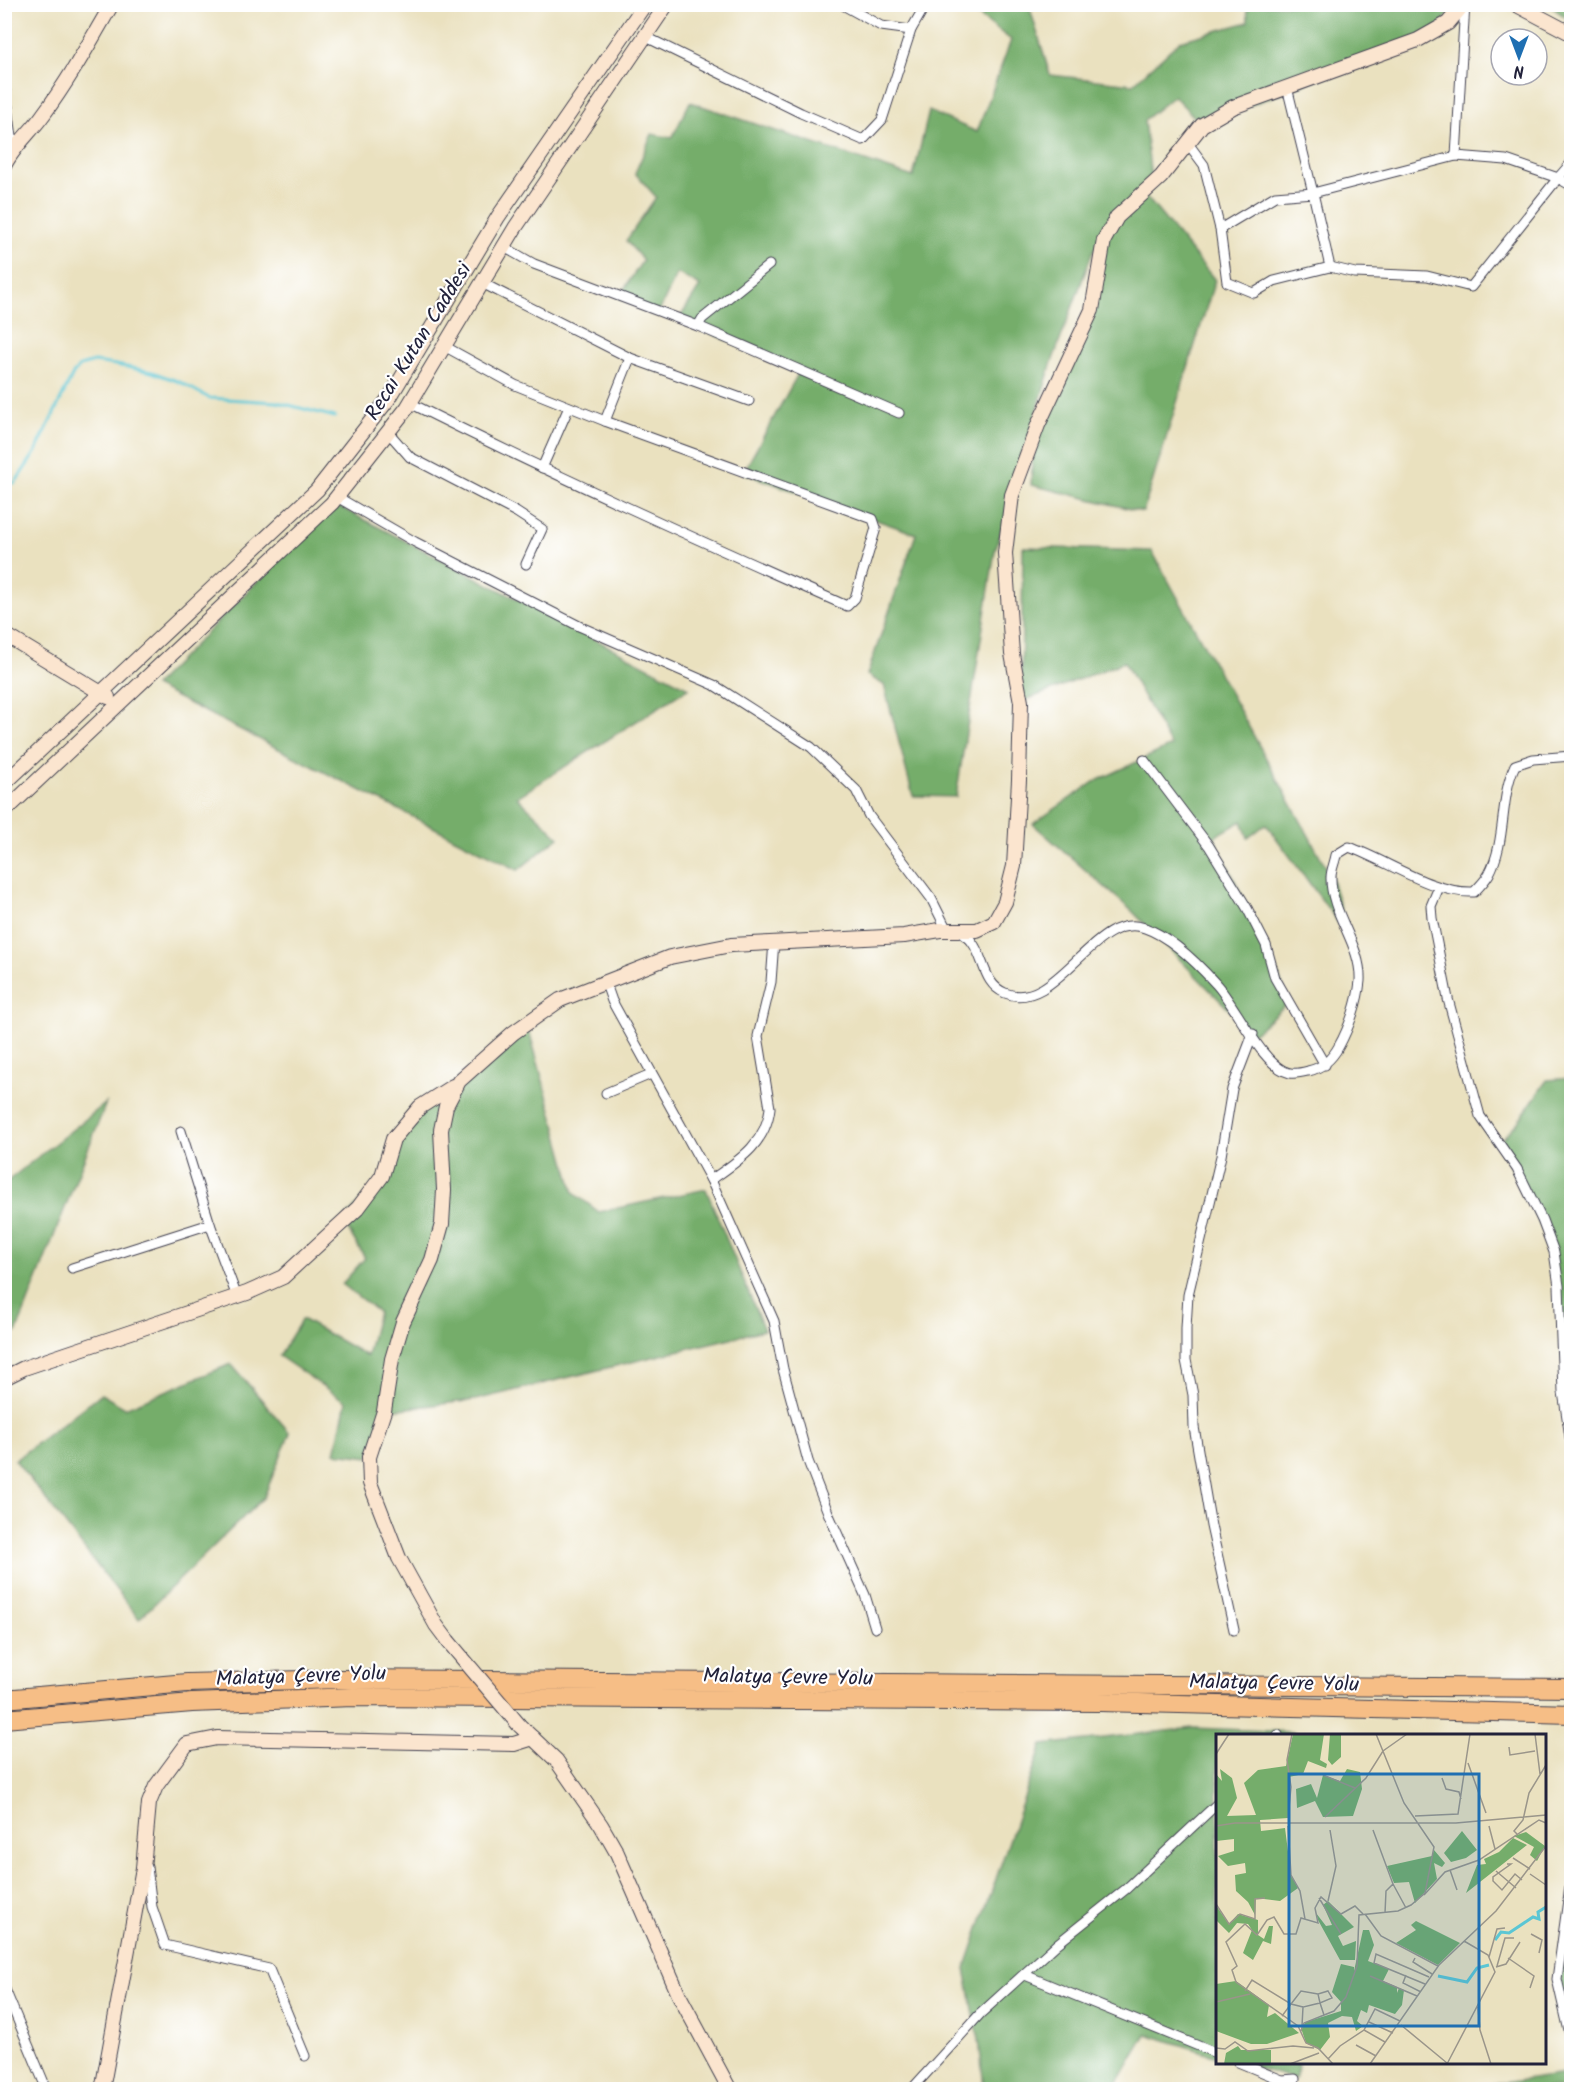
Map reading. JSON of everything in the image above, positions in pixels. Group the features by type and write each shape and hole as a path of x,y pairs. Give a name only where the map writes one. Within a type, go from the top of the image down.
{"highway":[{"name":"Malatya Çevre Yolu","path":"4,1699 187,1683 340,1678 1572,1688"},
{"name":"Malatya Çevre Yolu","path":"4,1719 192,1703 353,1697 1099,1702 1572,1714"}],"street":[{"path":"6,162 44,114 112,4"},
{"name":"Recai Kutan Caddesi","path":"4,812 337,497 410,403 504,247 667,4"},
{"path":"841,4 881,26 910,30"},
{"path":"644,36 863,140 882,120 910,30 926,4"},
{"path":"976,950 981,936 994,922 1005,902 1014,866 1021,702 1012,654 1005,553 1012,495 1038,425 1092,310 1104,240 1117,217 1161,177 1202,125 1233,107 1418,40 1448,23 1465,4"},
{"path":"1455,156 1465,4"},
{"path":"1515,4 1572,34"},
{"name":"Recai Kutan Caddesi","path":"4,784 317,490 390,397 498,218 643,5"},
{"path":"4,79 13,144 6,162"},
{"path":"1287,87 1330,267"},
{"path":"1187,142 1204,165 1220,229 1227,282 1254,293 1274,281 1330,267 1355,273 1427,276 1471,287 1572,162"},
{"path":"1220,229 1275,196 1313,193 1455,156 1506,160 1558,178 1572,186"},
{"path":"504,247 534,264 698,326 899,413"},
{"path":"698,326 702,319 769,265"},
{"path":"482,283 630,358 749,402"},
{"path":"410,403 655,521 847,606 855,598 876,528 873,519 569,407 515,385 444,346"},
{"path":"605,421 630,358"},
{"path":"542,468 569,407"},
{"path":"388,432 410,458 516,512 542,529 526,564"},
{"path":"337,497 415,542 580,627 697,676 811,747 856,790 869,816 931,898 952,930 971,940 991,984 1007,994 1029,994 1052,984 1106,934 1122,926 1143,927 1168,940 1216,984 1270,1060 1290,1073 1325,1065 1338,1047 1351,1017 1360,981 1355,952 1334,898 1331,876 1336,855 1349,847 1378,858 1438,887 1458,893 1474,892 1489,875 1498,849 1509,779 1515,765 1533,759 1572,756"},
{"path":"4,634 117,703"},
{"path":"1144,760 1209,846 1247,908 1266,945 1275,978 1325,1065"},
{"path":"1438,887 1431,906 1432,918 1451,1010 1480,1116 1517,1169 1542,1220 1554,1252 1559,1286 1563,1392 1572,1450"},
{"path":"4,1378 35,1364 237,1297 283,1277 358,1208 382,1176 393,1139 420,1107 438,1098 513,1033 560,1000 670,957 731,945 977,930 994,922"},
{"path":"711,1180 747,1153 766,1130 769,1119 770,1108 758,1036 771,982 774,941"},
{"path":"605,981 612,1001 711,1180 774,1321 808,1461 865,1595 875,1628"},
{"path":"1234,1630 1210,1526 1194,1427 1193,1395 1186,1360 1186,1328 1188,1295 1221,1156 1232,1089 1253,1034"},
{"path":"606,1093 651,1074"},
{"path":"459,1081 446,1106 441,1130 444,1190 442,1224 432,1260 403,1322 392,1359 384,1411 369,1457 370,1484 399,1558 436,1625 519,1725 556,1760 617,1853 679,1995 730,2090"},
{"path":"181,1131 210,1224 237,1297"},
{"path":"72,1268 210,1224"},
{"path":"102,2090 145,1856 149,1803 156,1786 187,1744 218,1738 514,1744 533,1738"},
{"path":"911,2090 980,2014 1025,1975 1056,1944 1126,1890 1216,1805"},
{"path":"145,1856 152,1907 165,1945 269,1969 305,2056"},
{"path":"1572,1871 1557,1979 1572,2044"},
{"path":"1025,1975 1216,2053"},
{"path":"4,1987 46,2090"},
{"path":"1243,2064 1282,2080 1295,2079"}],"green space":[{"path":"965,5 1029,5 1050,75 1133,84 1180,41 1248,22 1247,5 1457,5 1434,31 1202,125 1174,96 1144,120 1152,185 1144,194 1215,280 1143,512 1031,485 1034,437 1088,322 1104,240 1116,226 1093,251 1051,365 995,551 956,797 913,796 884,685 867,675 916,534 743,473 799,372 679,319 700,286 677,273 659,312 619,297 643,260 626,241 656,197 635,173 652,134 672,138 690,102 913,177 929,111 977,132 1011,40"},
{"path":"1549,5 1571,5 1571,21"},
{"path":"334,504 689,688 517,797 559,837 518,870 154,686"},
{"path":"1023,547 1152,551 1331,876 1349,937 1266,824 1248,838 1242,821 1214,837 1266,945 1289,1002 1253,1034 1132,911 1033,824 1094,782 1171,746 1124,662 1021,702"},
{"path":"527,1023 574,1193 599,1212 706,1189 764,1330 475,1400 384,1411 369,1457 335,1453 346,1402 279,1356 302,1319 367,1356 378,1312 342,1284 365,1258 343,1221 382,1176 393,1139 420,1107 446,1106 459,1081"},
{"path":"1571,1078 1571,1450 1554,1252 1499,1142 1518,1122 1547,1080"},
{"path":"106,1103 16,1333 5,1335 5,1183"},
{"path":"231,1364 290,1433 264,1497 139,1619 15,1460 101,1394 125,1408"},
{"path":"1193,1728 1294,1732 1296,1734 1216,1734 1216,2056 1146,2034 1114,2089 984,2089 979,2039 965,1969 1042,1745"},
{"path":"1571,1923 1571,2039 1557,1979"},
{"path":"1243,2064 1299,2064 1295,2079"},
{"path":"1571,2073 1571,2089 1463,2089"}],"waterway":[{"path":"4,483 15,483 35,453 73,374 80,366 94,362 152,372 180,382 209,398 277,402 335,417"}]}
